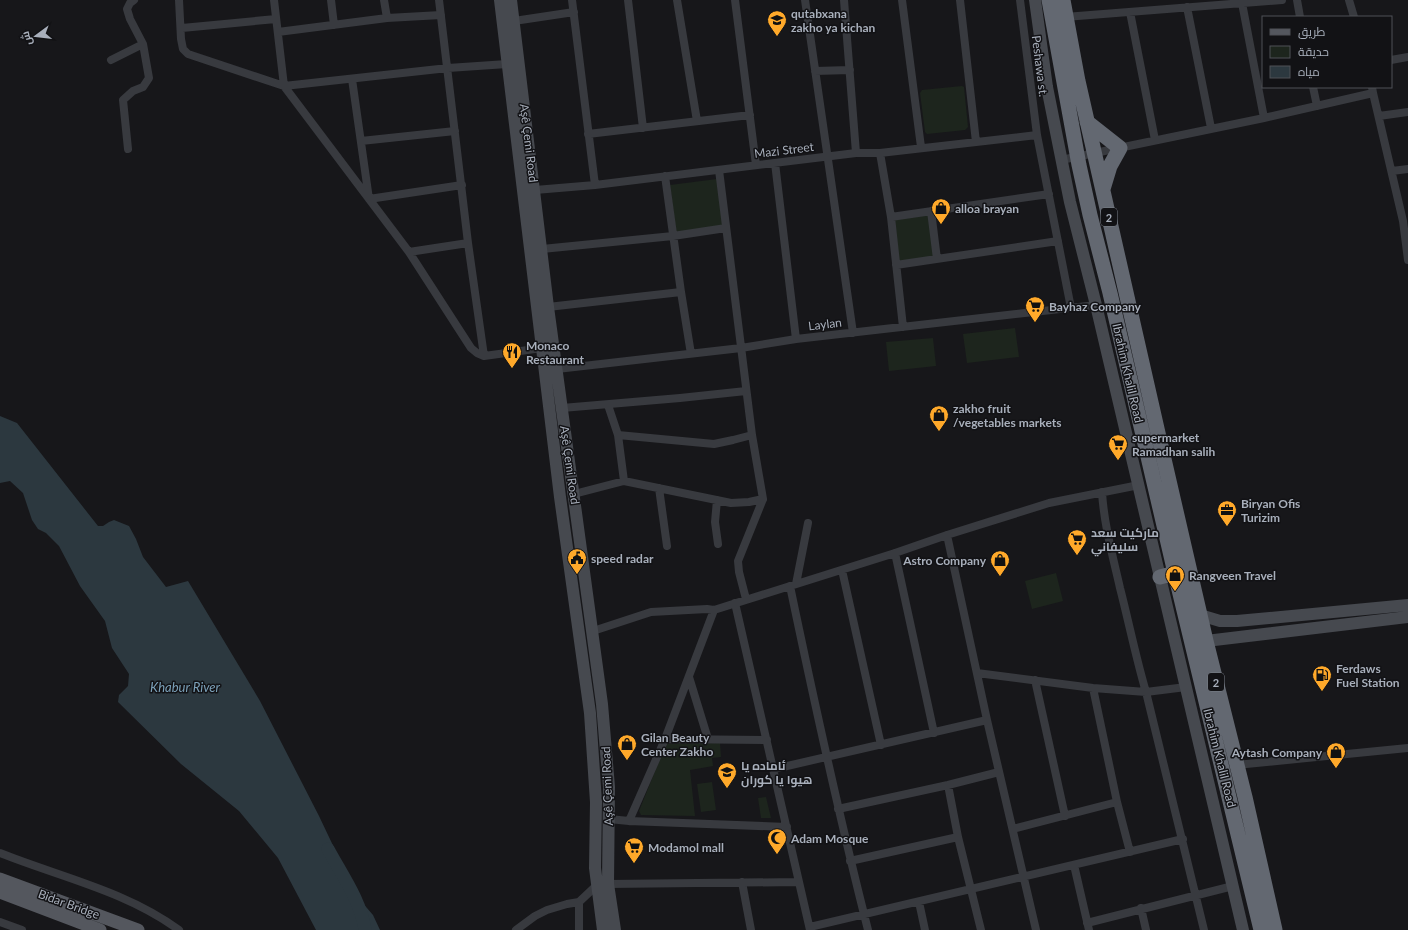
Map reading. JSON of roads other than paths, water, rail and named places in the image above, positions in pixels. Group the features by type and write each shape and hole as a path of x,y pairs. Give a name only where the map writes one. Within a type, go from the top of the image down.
{"highway":[{"name":"Ibrahim Khalil Road","path":"1049,0 1077,157 1175,573 1238,799 1248,841 1275,930"},
{"name":"Ibrahim Khalil Road","path":"1063,0 1094,153 1236,765 1238,799"},
{"path":"1087,122 1120,148 1110,166 1103,190"},
{"path":"1160,577 1175,573"},
{"name":"Ibrahim Khalil Road","path":"1248,841 1261,930"}],"main road":[{"name":"Aşê Çemi Road","path":"500,0 560,497 590,713 596,802 596,886 603,930"},
{"name":"Aşê Çemi Road","path":"511,0 548,307 602,704 609,787 608,884 615,930"},
{"name":"Ibrahim Khalil Road","path":"1035,0 1047,87 1061,160 1243,930"},
{"path":"1200,615 1220,621 1237,621 1408,605"},
{"path":"1206,641 1408,617"},
{"name":"Bidar Bridge","path":"0,879 138,930"},
{"name":"Bidar Bridge","path":"0,892 100,930"}],"street":[{"path":"128,149 123,100 133,91 143,87 149,78 143,44 130,19 127,9 130,3 134,0"},
{"path":"179,0 183,49 188,54 284,86 448,68 507,64"},
{"path":"274,0 284,86 409,252 471,348 484,356 542,348"},
{"path":"331,0 334,25"},
{"path":"384,0 387,18"},
{"path":"439,0 468,243 484,356"},
{"path":"572,0 594,185"},
{"path":"628,0 643,128"},
{"path":"678,0 697,122"},
{"path":"735,0 756,165"},
{"path":"805,0 853,333"},
{"path":"844,0 856,153"},
{"path":"902,0 921,147"},
{"path":"960,0 976,142"},
{"name":"Peshawa st.","path":"1020,0 1037,135 1071,308"},
{"path":"1066,17 1282,0"},
{"path":"1297,0 1300,16"},
{"path":"1349,0 1354,16"},
{"path":"1242,3 1264,118"},
{"path":"1187,7 1211,128"},
{"path":"514,21 574,12"},
{"path":"1130,12 1155,140"},
{"path":"278,32 387,18 441,16"},
{"path":"182,28 276,19"},
{"path":"111,60 143,44"},
{"path":"1392,60 1408,57"},
{"path":"815,71 850,70"},
{"path":"352,79 369,199"},
{"path":"1313,88 1317,106"},
{"path":"1061,160 1264,118 1317,106 1373,90 1392,171 1406,220 1408,260"},
{"path":"1379,116 1408,112"},
{"path":"588,134 750,115"},
{"path":"361,141 455,131"},
{"name":"Mazi Street","path":"535,190 594,185 827,156 856,153 880,153 921,147 1037,135"},
{"path":"880,153 891,217 903,327"},
{"path":"775,163 796,340"},
{"path":"1392,171 1408,169"},
{"path":"719,170 752,435 763,499 738,561 739,572 746,599"},
{"path":"665,176 691,354"},
{"path":"369,199 462,185"},
{"path":"891,217 1049,194"},
{"path":"932,211 937,259"},
{"path":"542,249 673,236 726,228"},
{"path":"896,265 1058,241"},
{"path":"409,252 468,243"},
{"path":"548,307 681,292"},
{"name":"Laylan","path":"557,369 1096,304"},
{"path":"562,408 608,405 746,390"},
{"path":"608,405 618,435 624,481"},
{"path":"618,435 714,444 752,435"},
{"path":"574,494 624,481 732,503 763,499"},
{"path":"593,631 651,612 707,609 714,610 1049,503 1139,485"},
{"path":"659,488 667,546"},
{"path":"1102,492 1104,510 1114,559 1138,666 1183,839 1204,930"},
{"path":"717,500 715,522 718,544"},
{"path":"808,523 793,585 826,757 850,861 868,930"},
{"path":"947,535 987,720 1036,930"},
{"path":"896,553 934,733"},
{"path":"842,570 881,745"},
{"path":"735,603 810,929 1183,839"},
{"path":"630,821 665,739 714,610"},
{"path":"977,673 1093,688 1146,692 1186,687"},
{"path":"689,677 708,739"},
{"path":"1035,680 1065,816"},
{"path":"1093,688 1117,802 1130,852"},
{"path":"774,770 987,720"},
{"path":"665,739 767,740"},
{"path":"1236,765 1408,748"},
{"path":"838,808 948,785 999,772"},
{"path":"948,785 958,837 981,930"},
{"path":"1013,829 1117,802"},
{"path":"609,819 787,826"},
{"path":"850,861 958,837"},
{"path":"0,853 109,892 162,917 179,930"},
{"path":"1074,865 1088,926 1141,908 1233,886"},
{"path":"742,882 751,930"},
{"path":"608,884 799,882"},
{"path":"518,929 535,916 547,910 579,902 596,886"},
{"path":"579,902 579,930"},
{"path":"919,902 925,930"},
{"path":"1141,908 1146,930"},
{"path":"0,922 22,930"}],"water":[{"name":"Khabur River","path":"0,416 17,423 98,526 103,526 114,520 129,526 143,557 166,587 188,581 260,701 319,816 338,856 335,871 373,915 380,930 316,930 278,858 239,811 181,764 118,702 119,695 128,686 129,674 112,648 105,621 80,586 59,546 46,533 38,529 32,520 23,493 10,481 0,483"}],"waterway":[{"name":"Khabur River","path":"328,849 355,898 360,909 365,930"}],"place":[{"name":"qutabxana zakho ya kichan","path":"777,37"},
{"name":"alloa brayan","path":"941,225"},
{"name":"Bayhaz Company","path":"1035,323"},
{"name":"Monaco Restaurant","path":"512,369"},
{"name":"zakho fruit /vegetables markets","path":"939,432"},
{"name":"supermarket Ramadhan salih","path":"1118,461"},
{"name":"Biryan Ofis Turizim","path":"1227,527"},
{"name":"ماركيت سعد سليفاني","path":"1077,556"},
{"name":"speed radar","path":"577,575"},
{"name":"Astro Company","path":"1000,577"},
{"name":"Rangveen Travel","path":"1175,592"},
{"name":"Ferdaws Fuel Station","path":"1322,692"},
{"name":"Gilan Beauty Center Zakho","path":"627,761"},
{"name":"Aytash Company","path":"1336,769"},
{"name":"ئاماده یا هیوا یا کوران","path":"727,789"},
{"name":"Adam Mosque","path":"777,855"},
{"name":"Modamol mall","path":"634,864"}]}
